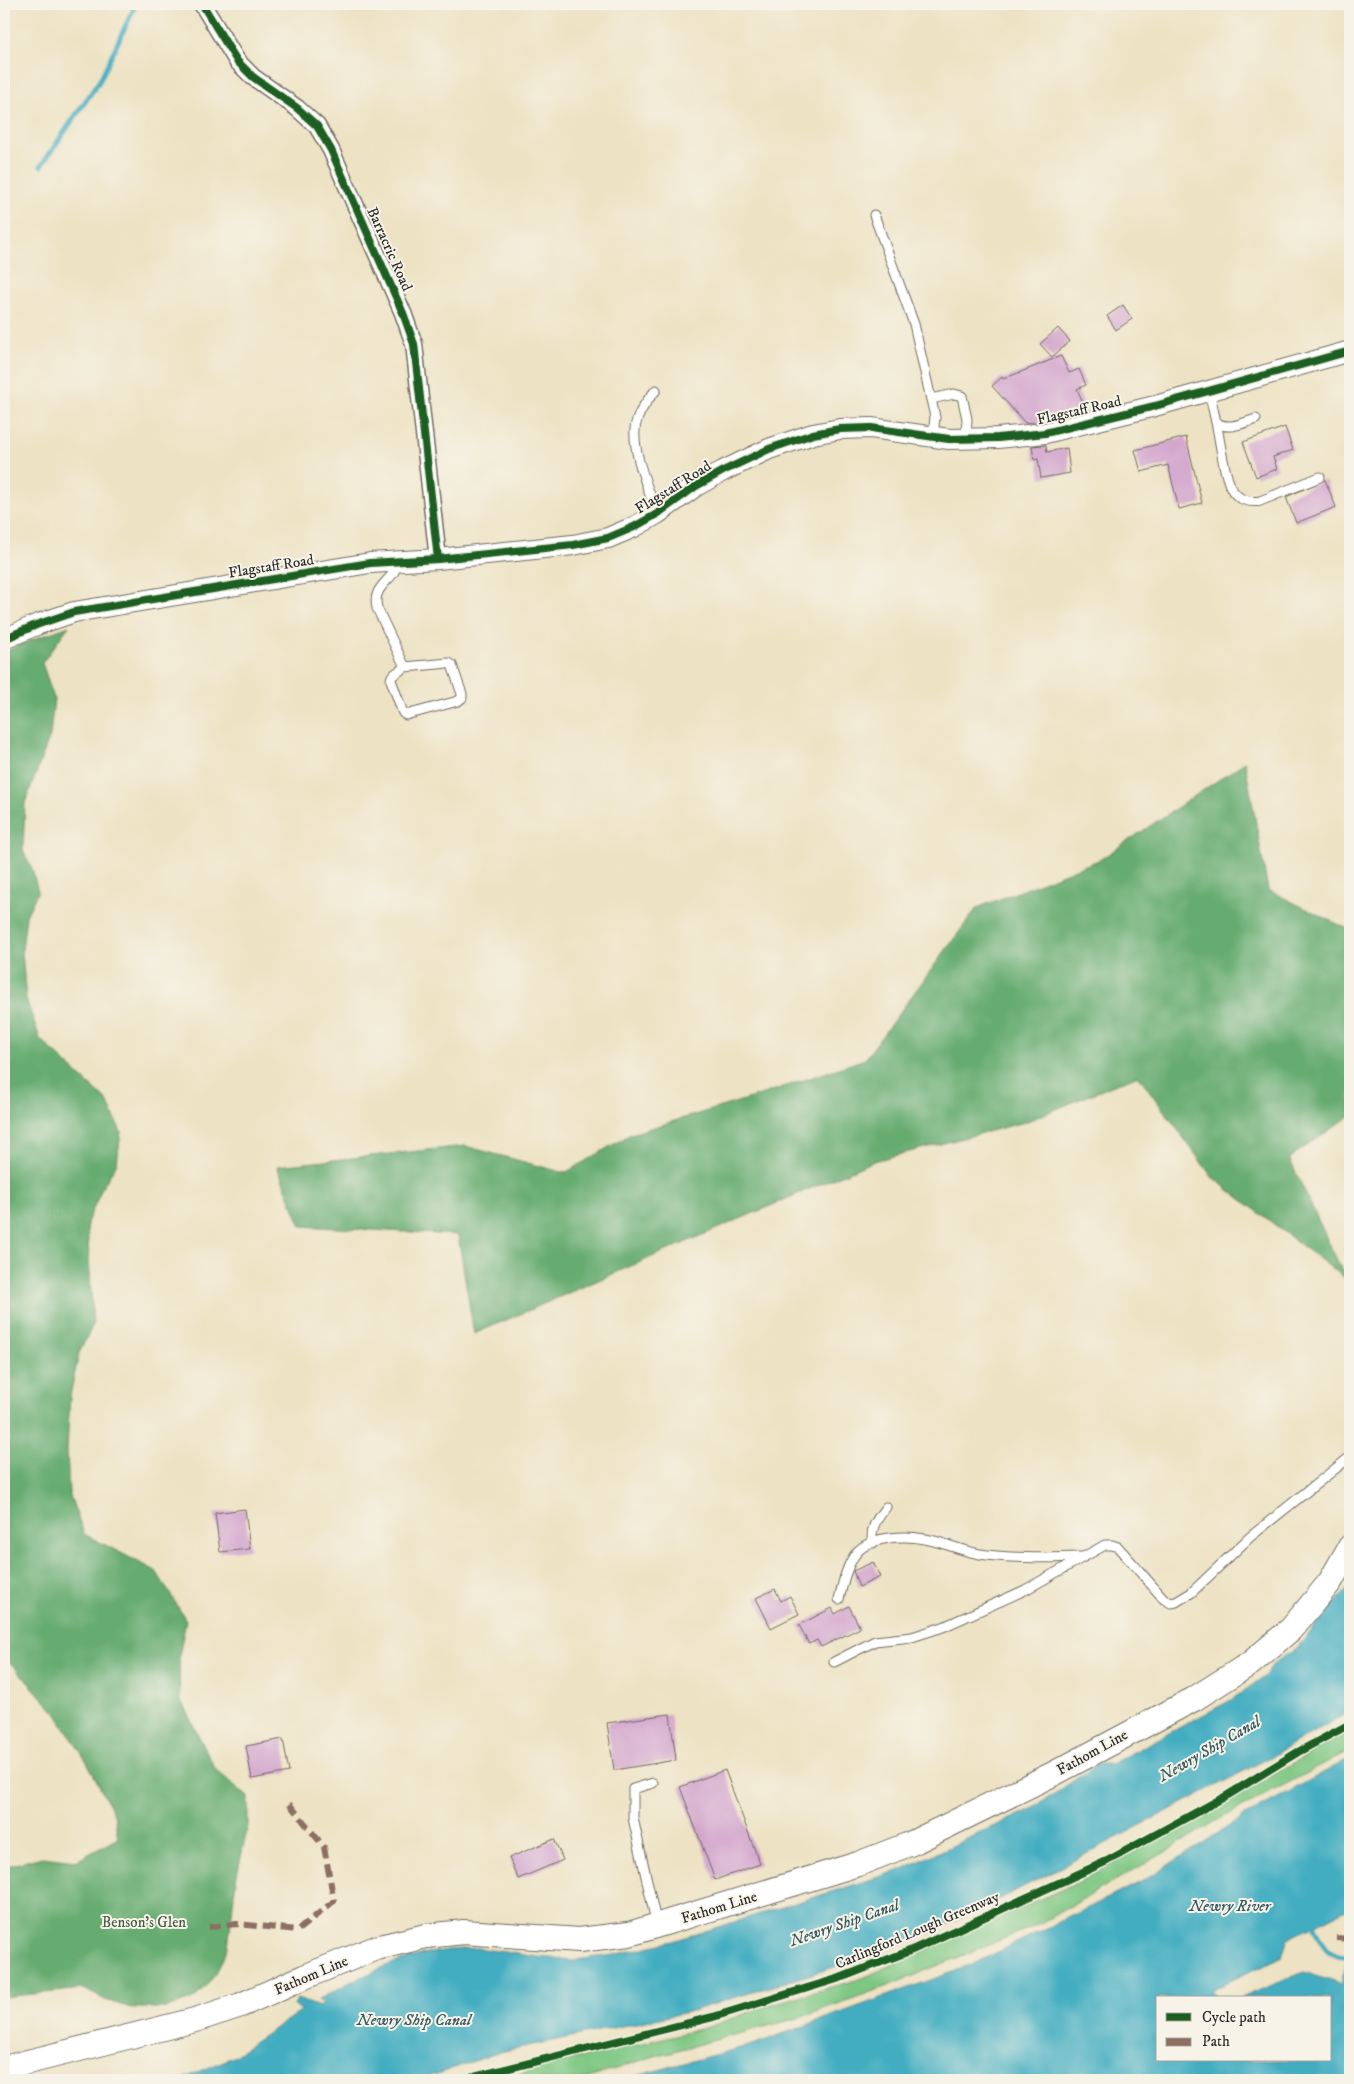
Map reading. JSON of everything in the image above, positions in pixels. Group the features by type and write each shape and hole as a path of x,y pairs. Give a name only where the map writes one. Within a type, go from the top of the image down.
{"main road":[{"name":"Fathom Line","path":"4,2068 204,2017 241,2005 304,1976 376,1948 426,1936 464,1932 579,1940 629,1934 858,1864 912,1843 1048,1776 1194,1699 1252,1663 1291,1630 1330,1582 1350,1547"}],"street":[{"name":"Barracric Road","path":"202,4 237,61 253,77 297,108 317,126 331,150 403,313 414,344 438,559"},
{"name":"Flagstaff Road","path":"4,639 36,625 74,612 370,563 438,559 573,545 608,538 634,527 657,514 696,486 723,471 769,449 813,434 840,429 871,428 966,438 1045,433 1209,391 1350,351"}],"lane":[{"path":"874,215 914,324 936,417 933,436"},
{"path":"656,390 645,402 636,422 635,448 657,514"},
{"path":"1209,391 1228,482 1236,495 1244,500 1260,501 1320,477"},
{"path":"931,399 954,394 962,396 967,419 966,438"},
{"path":"1216,422 1222,426 1228,426 1256,420"},
{"path":"397,562 396,568 374,598 376,608 405,667"},
{"path":"449,663 452,666 462,698 458,701 406,715 403,713 391,680 392,676 405,667 449,663"},
{"path":"834,1662 875,1641 912,1637 943,1627 1025,1590 1105,1545 1118,1547 1164,1599 1171,1603 1176,1602 1191,1593 1250,1537 1350,1457"},
{"path":"873,1542 871,1536 872,1528 886,1506"},
{"path":"840,1599 846,1572 855,1554 873,1542 893,1538 917,1539 982,1554 1085,1557"},
{"path":"653,1783 633,1789 633,1818 658,1926"}],"green space":[{"name":"Benson's Glen","path":"69,626 42,663 54,698 50,736 25,803 23,851 32,869 38,891 26,916 22,951 26,999 40,1039 107,1101 121,1132 117,1163 102,1188 87,1223 93,1325 79,1353 70,1396 67,1450 69,1493 84,1534 156,1571 186,1620 179,1656 180,1699 216,1770 248,1797 248,1826 236,1879 228,1947 216,1974 193,2000 166,2008 131,2008 105,2000 84,1989 4,1997 4,1867 42,1857 76,1861 118,1838 114,1814 87,1762 56,1713 4,1656 4,653 21,644"},
{"path":"1245,762 1268,890 1350,930 1350,1116 1289,1158 1346,1279 1212,1177 1138,1075 1025,1122 874,1161 474,1334 458,1235 301,1226 277,1166 465,1146 565,1173 631,1134 757,1096 865,1059 977,908 1101,859"},
{"path":"1350,1730 1350,1750 1216,1821 1169,1850 1035,1926 890,1985 802,2017 651,2057 583,2080 501,2080 549,2064 708,2027 772,2004 863,1978 1074,1884 1213,1810"}],"water":[{"name":"Newry Ship Canal","path":"1350,1586 1350,1711 1267,1759 1002,1898 933,1931 831,1968 688,2012 500,2052 420,2080 180,2080 233,2057 302,2010 294,2006 297,1999 320,2007 322,2002 318,2000 348,1983 391,1964 423,1954 478,1948 538,1957 575,1960 613,1955 673,1941 898,1871 1032,1809 1098,1764 1111,1764 1231,1700 1265,1676 1274,1663 1296,1649"},
{"name":"Newry River","path":"1350,1758 1350,1908 1288,1939 1282,1956 1211,1990 1215,1996 1156,1996 1156,2062 1332,2062 1332,1996 1246,1996 1304,1972 1341,1984 1350,1950 1350,2080 621,2080 755,2044 969,1966 1145,1880 1245,1816"}],"building":[{"path":"1123,305 1132,319 1116,330 1107,316"},
{"path":"1058,328 1070,341 1052,357 1040,344"},
{"path":"1061,356 1069,373 1079,369 1086,385 1077,389 1085,407 1073,413 1072,410 1043,421 1025,423 992,386 1002,377 1003,379"},
{"path":"1285,427 1293,450 1273,457 1277,469 1256,477 1243,442"},
{"path":"1186,437 1202,503 1179,509 1168,465 1141,472 1135,450"},
{"path":"1046,445 1047,452 1067,448 1070,473 1041,478 1038,459 1034,460 1032,446"},
{"path":"1325,480 1336,507 1296,523 1286,497"},
{"path":"245,1509 250,1549 220,1552 215,1513"},
{"path":"873,1562 880,1577 859,1587 853,1571"},
{"path":"775,1589 781,1601 790,1596 799,1614 771,1628 756,1598"},
{"path":"849,1606 860,1628 821,1647 817,1640 809,1644 799,1625 832,1608 835,1614"},
{"path":"670,1714 676,1760 614,1770 607,1723"},
{"path":"283,1739 289,1772 252,1779 246,1746"},
{"path":"725,1770 760,1864 715,1880 680,1787"},
{"path":"554,1839 563,1860 518,1879 509,1858"}],"waterway":[{"path":"41,166 100,80 136,4"},
{"path":"1313,1926 1326,1949 1336,1955 1350,1957"}],"marked path":[{"path":"209,1927 237,1924 298,1930 334,1901 324,1847 287,1801"},
{"path":"1336,1938 1350,1939"}],"cycle path":[{"path":"202,4 237,61 253,77 297,108 317,126 331,150 403,313 414,344 438,559"},
{"path":"4,639 36,625 74,612 370,563 438,559 573,545 608,538 634,527 657,514 696,486 723,471 769,449 813,434 840,429 871,428 949,439 998,438 1045,433 1155,406 1350,351"},
{"name":"Carlingford Lough Greenway","path":"462,2080 713,2017 840,1978 912,1950 1107,1861 1228,1795 1298,1752 1350,1724"}]}
